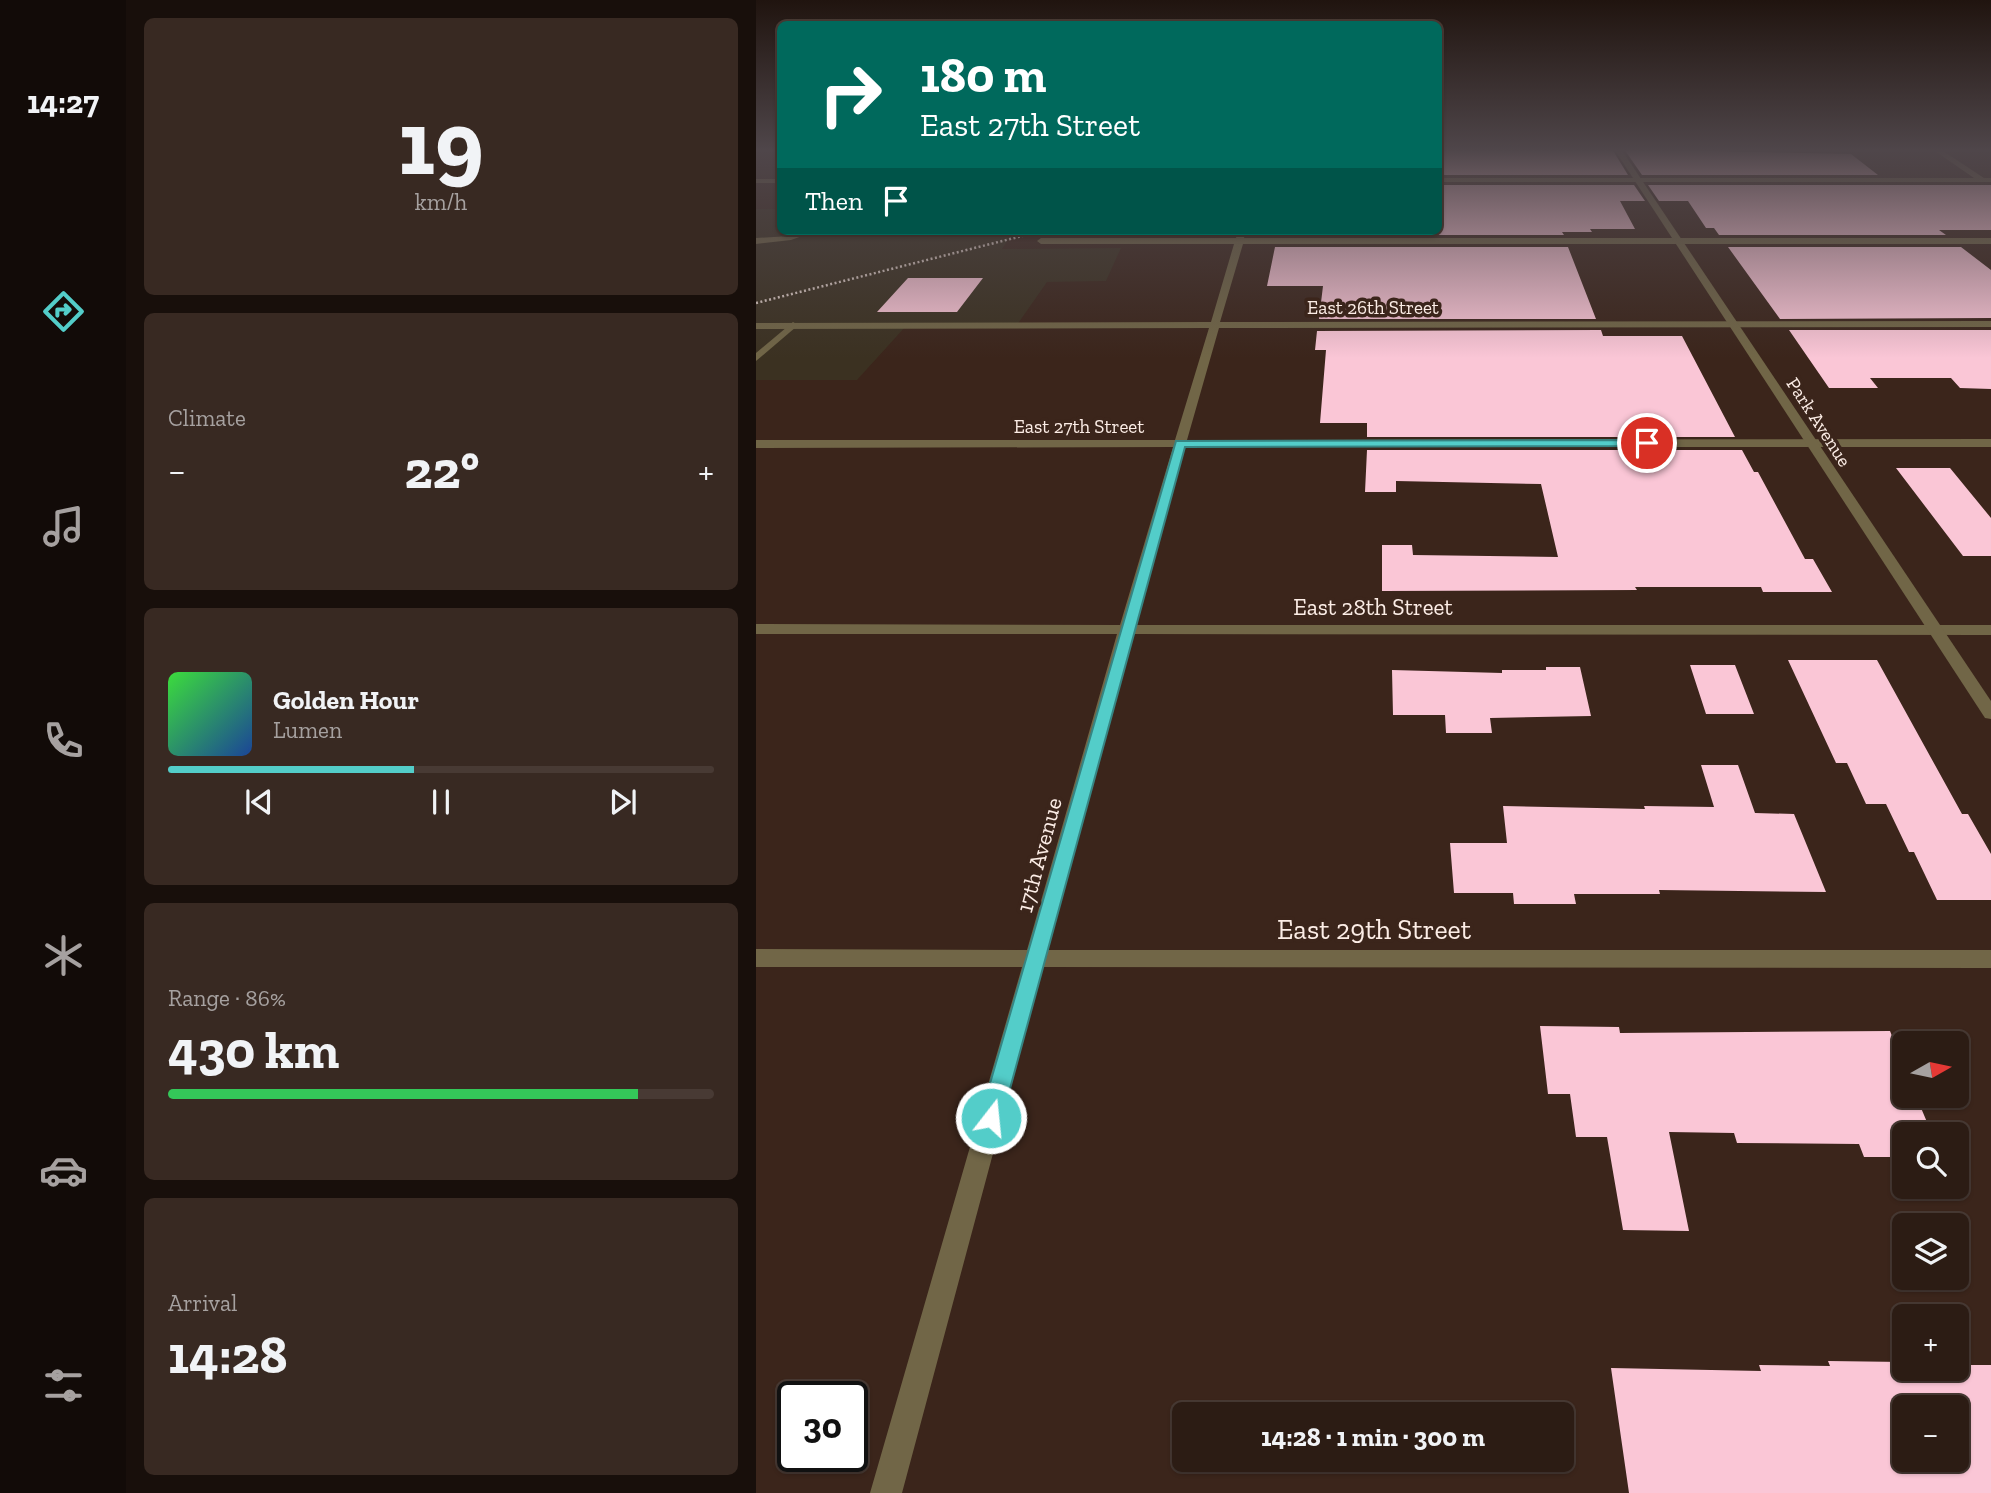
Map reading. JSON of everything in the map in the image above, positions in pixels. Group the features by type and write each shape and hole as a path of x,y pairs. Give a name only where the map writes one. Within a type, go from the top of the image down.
{"street":[{"name":"Park Avenue","path":"1663,219 1991,714"},
{"path":"756,241 774,241 797,235"},
{"path":"1041,241 1240,236 1991,241"},
{"name":"17th Avenue","path":"886,1493 1126,630 1240,236"},
{"name":"East 26th Street","path":"756,326 1991,324"},
{"path":"756,358 793,325"},
{"name":"East 27th Street","path":"756,444 1991,443"},
{"name":"East 28th Street","path":"756,629 1991,630"},
{"name":"East 29th Street","path":"756,958 1991,958"}],"shaded area":[{"path":"756,219 777,219 777,235 1011,235 1002,249 1121,248 1106,281 1047,282 1017,325 906,326 857,380 756,380"}],"building":[{"path":"1442,219 1629,219 1635,229 1590,229 1592,232 1562,232 1564,235 1442,235"},
{"path":"1700,219 1991,219 1991,230 1939,230 1946,235 1719,235 1714,228 1706,228"},
{"path":"1275,247 1568,247 1596,319 1319,319 1323,286 1267,286"},
{"path":"1728,247 1961,247 1991,270 1991,318 1780,319"},
{"path":"908,278 983,278 957,312 877,312"},
{"path":"1601,330 1603,336 1682,336 1735,437 1367,437 1367,423 1320,423 1326,350 1315,350 1317,331"},
{"path":"1789,330 1991,330 1991,389 1960,388 1951,378 1870,378 1878,388 1829,388"},
{"path":"1367,450 1742,450 1754,472 1758,472 1805,559 1813,559 1832,592 1763,592 1761,587 1382,591 1382,545 1412,545 1413,555 1558,557 1541,484 1396,481 1396,492 1365,492"},
{"path":"1896,468 1950,468 1991,518 1991,556 1963,556"},
{"path":"1788,660 1877,660 1962,814 1968,814 1991,854 1991,900 1937,900 1914,852 1909,852 1886,804 1866,804 1847,763 1836,763"},
{"path":"1690,665 1735,665 1754,714 1706,714"},
{"path":"1546,667 1580,667 1591,716 1490,718 1492,733 1446,733 1445,715 1393,715 1392,670 1502,673 1502,670 1546,670"},
{"path":"1701,765 1738,765 1755,813 1794,814 1826,892 1659,890 1660,894 1574,894 1576,904 1514,904 1513,893 1454,893 1450,843 1507,843 1503,806 1645,809 1644,806 1714,807"},
{"path":"1540,1026 1619,1027 1620,1033 1890,1031 1892,1108 1921,1108 1927,1122 1892,1122 1892,1157 1864,1157 1859,1144 1737,1143 1734,1133 1669,1132 1689,1231 1623,1230 1607,1137 1576,1137 1570,1094 1548,1094"},
{"path":"1828,1361 1892,1362 1892,1381 1969,1381 1969,1365 1991,1365 1991,1493 1629,1493 1611,1368 1761,1371 1759,1365 1830,1366"}],"railway":[{"path":"756,303 1026,235"}],"route":[{"path":"991,1118 1180,444 1647,443"}]}
